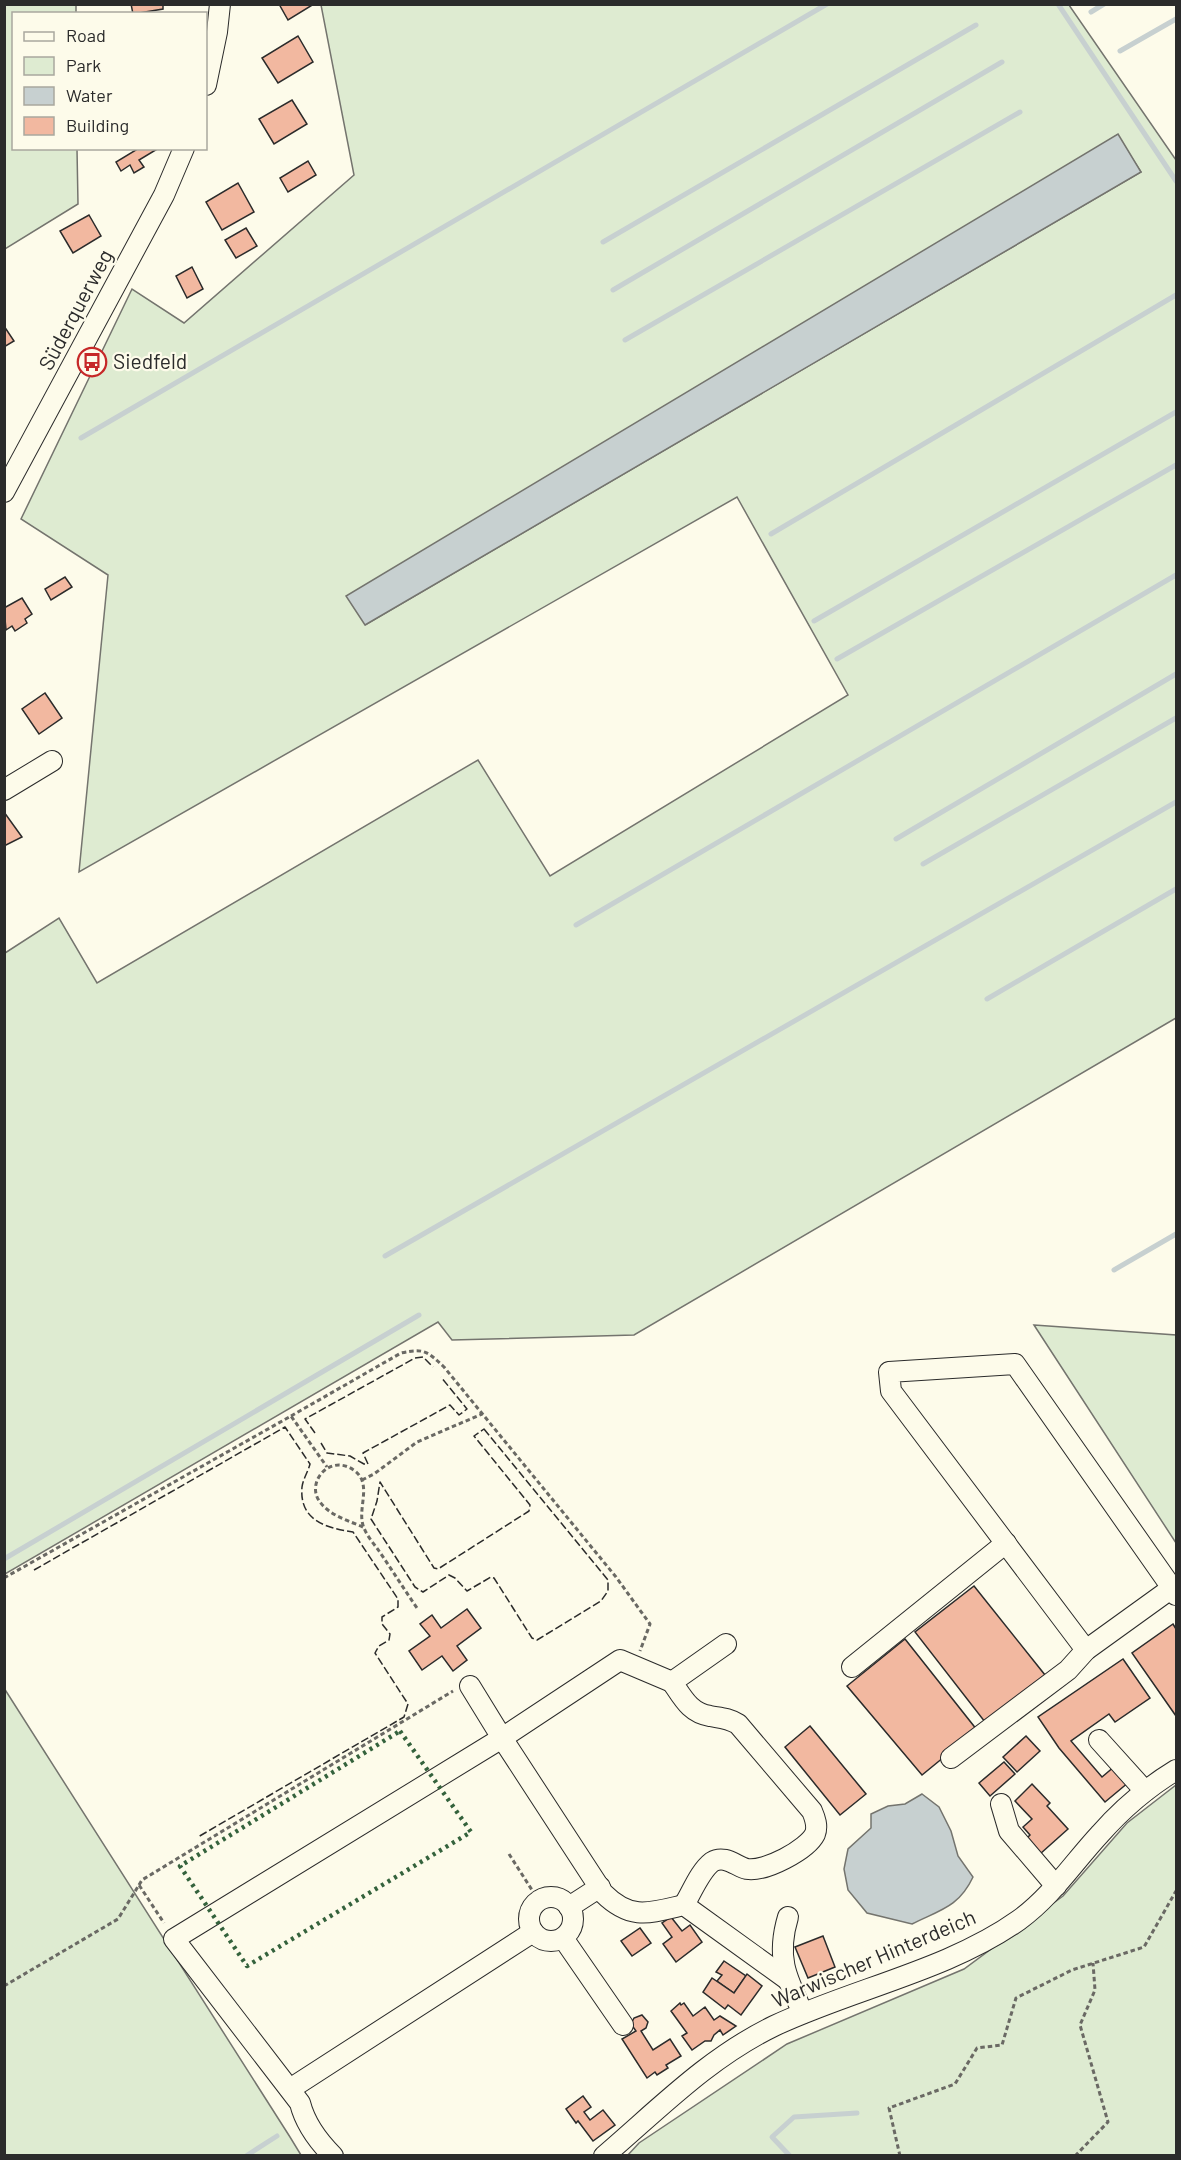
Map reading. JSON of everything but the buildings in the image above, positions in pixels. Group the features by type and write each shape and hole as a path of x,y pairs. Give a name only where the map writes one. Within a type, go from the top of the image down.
{"street":[{"path":"207,80 220,4"},
{"name":"Süderquerweg","path":"4,492 164,195 183,150"},
{"path":"4,790 52,760"},
{"path":"951,1758 1068,1670 1086,1650 1174,1592 1015,1364 890,1372 891,1391 1086,1650"},
{"path":"852,1667 1006,1543"},
{"path":"672,1682 726,1644"},
{"path":"333,2156 304,2118 300,2103 290,2089 174,1939 502,1738 620,1660 672,1682 689,1707 699,1713 728,1718 738,1724 812,1811 816,1824 815,1833 807,1843 779,1862 760,1868 747,1869 736,1862 713,1861 684,1905 650,1913 622,1908 613,1902 600,1887 502,1738 470,1686"},
{"path":"1099,1740 1145,1791"},
{"name":"Warwischer Hinterdeich","path":"604,2156 699,2072 737,2046 803,2013 951,1957 1019,1920 1044,1899 1100,1833 1154,1783 1176,1770"},
{"path":"1001,1804 1009,1831 1056,1886"},
{"path":"569,1907 600,1887"},
{"path":"558,1899 569,1907 573,1920 563,1938 550,1941 533,1932 529,1918 539,1901 558,1899"},
{"path":"684,1905 788,1980"},
{"path":"788,1917 782,1937 782,1957 788,1980 803,2013"},
{"path":"290,2089 533,1932"},
{"path":"563,1938 623,2025"}],"path":[{"path":"4,1578 400,1353 417,1349 429,1353 444,1367 608,1568 650,1624 634,1666"},
{"path":"362,1480 374,1474 417,1442 482,1414"},
{"path":"291,1416 327,1467"},
{"path":"363,1527 362,1480 348,1467 332,1465 327,1467 321,1474 317,1485 316,1495 320,1503 328,1510 363,1527 417,1608"},
{"path":"4,1986 118,1919 142,1880 469,1682 470,1686"},
{"path":"509,1854 539,1901"},
{"path":"139,1885 174,1939"},
{"path":"900,2156 889,2108 955,2084 977,2048 1002,2045 1016,1998 1072,1970 1144,1947 1176,1891"},
{"path":"1075,2156 1108,2122 1080,2025 1095,1990 1093,1963"}],"green space":[{"path":"5,4 76,5 76,12 12,12 12,150 77,150 78,204 5,249"},
{"path":"321,5 1069,5 1176,160 1176,1018 634,1335 452,1340 438,1322 5,1574 5,953 59,918 97,983 478,760 550,876 848,695 737,497 79,872 108,575 21,519 132,289 184,323 354,175","holes":["1117,135 1141,172 365,625"]},
{"path":"1034,1325 1176,1335 1176,1543"},
{"path":"4,1688 290,2137 301,2155 5,2155"},
{"path":"1176,1785 1176,2155 627,2156 639,2143 787,2044 964,1969 1063,1896 1127,1823"}],"water":[{"path":"1118,134 1141,172 365,625 346,596"},
{"path":"922,1794 939,1807 951,1831 958,1856 973,1877 962,1895 955,1901 912,1924 867,1913 848,1890 844,1869 848,1849 871,1828 871,1814 888,1806 905,1804"}],"waterway":[{"path":"81,438 827,4"},
{"path":"1058,4 1176,181"},
{"path":"1091,12 1104,4"},
{"path":"1120,51 1176,19"},
{"path":"603,242 976,25"},
{"path":"613,290 1002,62"},
{"path":"625,340 1020,112"},
{"path":"771,534 1176,295"},
{"path":"814,621 1176,412"},
{"path":"837,659 1176,465"},
{"path":"576,925 1176,575"},
{"path":"896,839 1176,674"},
{"path":"923,864 1176,718"},
{"path":"385,1256 1176,802"},
{"path":"987,999 1176,889"},
{"path":"1114,1270 1176,1234"},
{"path":"4,1559 419,1315"},
{"path":"790,2156 772,2137 794,2117 857,2113"},
{"path":"246,2156 277,2136"}],"hedge":[{"path":"400,1731 471,1832 247,1966 180,1866 400,1731"}],"fence":[{"path":"315,1433 305,1419 415,1358 423,1357 433,1367"},
{"path":"321,1443 327,1453 350,1456 368,1464 363,1453 450,1405 459,1415 467,1409 441,1377"},
{"path":"34,1570 285,1427 310,1464 302,1487 305,1508 317,1521 353,1532 398,1599 398,1607 382,1617 382,1624 390,1634 389,1640 379,1646 375,1653 408,1704 404,1717 198,1837"},
{"path":"484,1429 608,1580 608,1591 601,1601 537,1640 532,1638 494,1578 491,1577 467,1591 449,1575 423,1592 415,1587 371,1519 380,1482 434,1568 438,1569 529,1511 530,1505 474,1436 484,1429"}],"place":[{"name":"Siedfeld","path":"92,362"}]}
